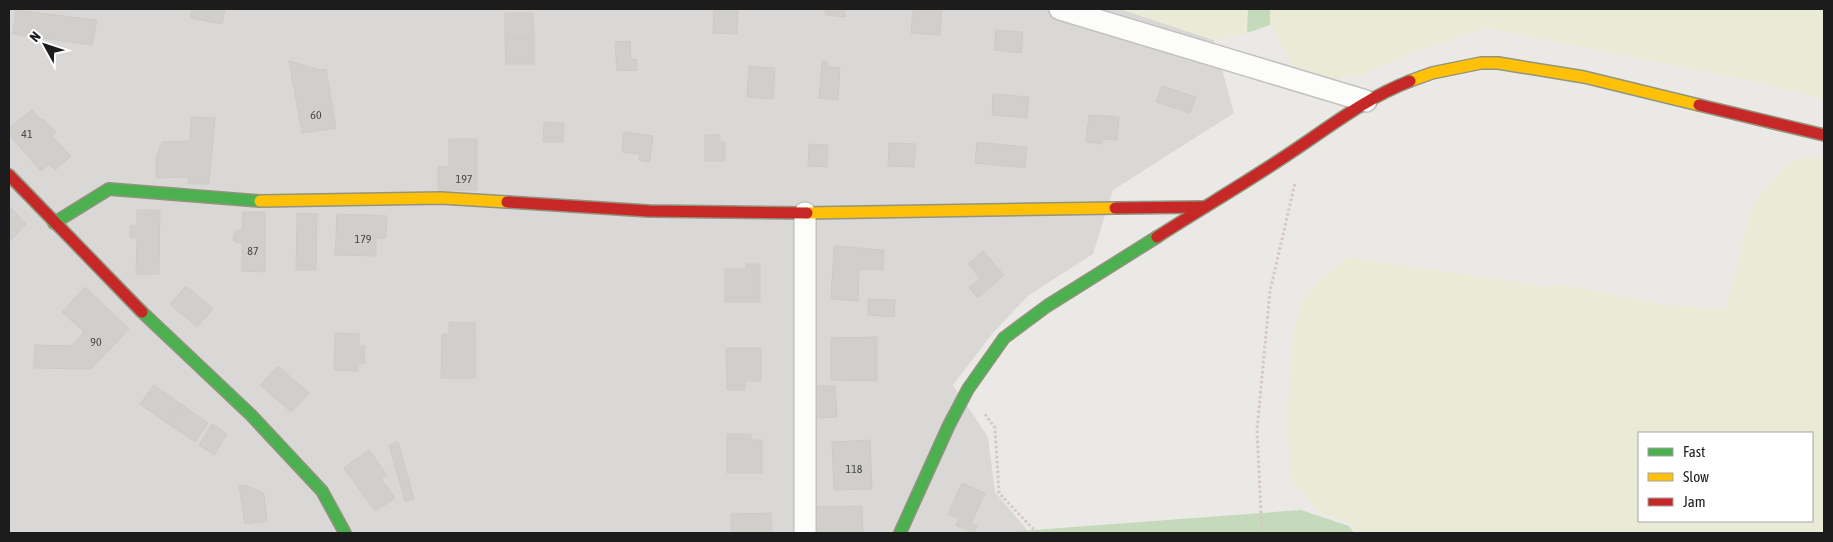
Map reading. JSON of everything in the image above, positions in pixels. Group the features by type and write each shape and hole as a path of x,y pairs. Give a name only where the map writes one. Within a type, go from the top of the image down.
{"street":[{"path":"1060,9 1366,101"},
{"path":"900,533 949,425 968,389 1004,338 1047,306 1292,152 1366,101 1389,88 1432,73 1481,62 1498,63 1584,78 1824,134"},
{"path":"9,175 154,324 251,415 322,491 345,533"},
{"path":"54,223 109,189 266,201 441,198 649,210 805,213 1204,207"},
{"path":"805,213 805,533"}],"path":[{"path":"1262,533 1257,430 1270,291 1297,174 1292,152"},
{"path":"968,389 995,428 999,493 1037,533"}],"shaded area":[{"path":"9,9 1120,9 1214,40 1234,113 1113,190 1093,254 1029,295 992,334 953,385 988,437 995,492 1028,531 993,533 9,533"}],"green space":[{"path":"1120,9 1248,9 1247,33 1214,40"},
{"path":"1248,9 1270,9 1270,25 1247,33"},
{"path":"1269,9 1824,9 1824,99 1752,81 1487,28 1421,49 1360,75 1327,80 1294,68 1268,20"},
{"path":"1810,156 1824,158 1824,533 1358,533 1345,520 1319,513 1291,480 1287,421 1293,334 1301,304 1323,276 1350,257 1548,287 1564,285 1665,305 1725,309 1751,209 1763,190 1788,164"},
{"path":"1301,510 1349,526 1354,533 993,533"}],"building":[{"path":"192,9 225,9 222,24 190,18"},
{"path":"714,9 738,9 737,34 713,33"},
{"path":"825,9 845,9 845,17 825,15"},
{"path":"913,9 942,9 940,35 911,33"},
{"path":"16,10 97,20 92,45 13,34"},
{"path":"505,13 533,13 534,38 505,38"},
{"path":"996,30 1023,32 1021,53 994,50"},
{"path":"505,38 534,38 534,64 506,64"},
{"path":"630,41 631,60 636,59 637,70 617,71 615,42"},
{"path":"289,61 321,70 326,69 336,128 302,133"},
{"path":"822,61 828,62 827,67 840,68 838,100 819,98"},
{"path":"749,66 775,68 773,99 747,97"},
{"path":"1162,86 1196,97 1190,113 1156,102"},
{"path":"993,94 1029,97 1027,118 992,115"},
{"path":"32,110 56,132 52,136 71,156 55,170 49,164 41,171 9,135 9,128"},
{"path":"1089,115 1119,117 1117,140 1103,139 1102,144 1086,142"},
{"path":"191,117 215,118 209,184 188,184 188,177 156,178 156,157 162,142 190,141"},
{"path":"544,122 564,123 563,142 543,142"},
{"path":"624,132 653,136 650,162 639,160 640,154 622,152"},
{"path":"705,135 720,135 720,142 725,142 725,161 705,161"},
{"path":"449,139 477,139 477,190 438,190 438,166 449,167"},
{"path":"977,142 1027,147 1025,168 975,163"},
{"path":"889,143 916,144 914,167 888,166"},
{"path":"809,144 828,145 827,167 808,166"},
{"path":"9,208 26,224 9,242"},
{"path":"137,210 160,210 159,274 136,274 137,238 130,238 130,226 137,226"},
{"path":"243,212 265,212 265,272 242,271 242,243 237,243 233,240 237,230 242,231"},
{"path":"297,213 317,214 316,270 296,270"},
{"path":"337,214 387,216 386,238 376,238 376,256 335,255"},
{"path":"834,246 884,250 883,270 861,269 859,271 858,301 831,299"},
{"path":"983,251 1004,275 978,298 969,288 980,278 968,264"},
{"path":"746,264 760,264 760,302 725,302 725,269 746,269"},
{"path":"186,286 213,309 197,327 170,304"},
{"path":"85,287 129,329 91,369 34,368 35,345 72,346 84,332 62,312"},
{"path":"868,299 895,300 894,317 868,315"},
{"path":"449,322 475,323 476,378 441,378 442,334 449,335"},
{"path":"335,333 359,334 359,346 365,346 364,364 358,364 358,371 334,370"},
{"path":"877,337 877,381 831,380 831,338"},
{"path":"726,348 761,348 761,381 745,381 745,390 727,390"},
{"path":"278,366 309,393 291,412 260,385"},
{"path":"154,385 181,404 167,423 140,404"},
{"path":"812,386 835,386 837,417 813,418"},
{"path":"181,404 208,423 195,442 167,423"},
{"path":"212,424 227,434 214,455 199,445"},
{"path":"727,434 751,434 751,440 762,440 762,473 727,473"},
{"path":"870,440 872,489 834,490 832,442"},
{"path":"398,442 414,499 405,501 389,445"},
{"path":"369,450 387,475 381,479 395,498 375,511 344,468"},
{"path":"962,483 985,493 971,523 977,526 973,533 956,525 959,519 948,514"},
{"path":"244,485 264,494 267,521 245,524 239,486"},
{"path":"862,506 863,533 815,533 815,507"},
{"path":"771,513 772,533 731,533 731,514"}],"traffic: fast":[{"path":"54,223 109,189 260,201"},
{"path":"900,533 949,425 968,389 1004,338 1047,306 1157,237"},
{"path":"142,312 251,415 322,491 345,533"}],"traffic: slow":[{"path":"1410,81 1432,73 1481,63 1498,63 1584,77 1699,105"},
{"path":"260,201 441,198 507,202"},
{"path":"807,213 1115,208"}],"traffic: jam":[{"path":"1157,237 1260,173 1364,104 1410,81"},
{"path":"1699,105 1824,135"},
{"path":"9,175 142,312"},
{"path":"507,202 649,211 807,213"},
{"path":"1115,208 1204,207"}]}
